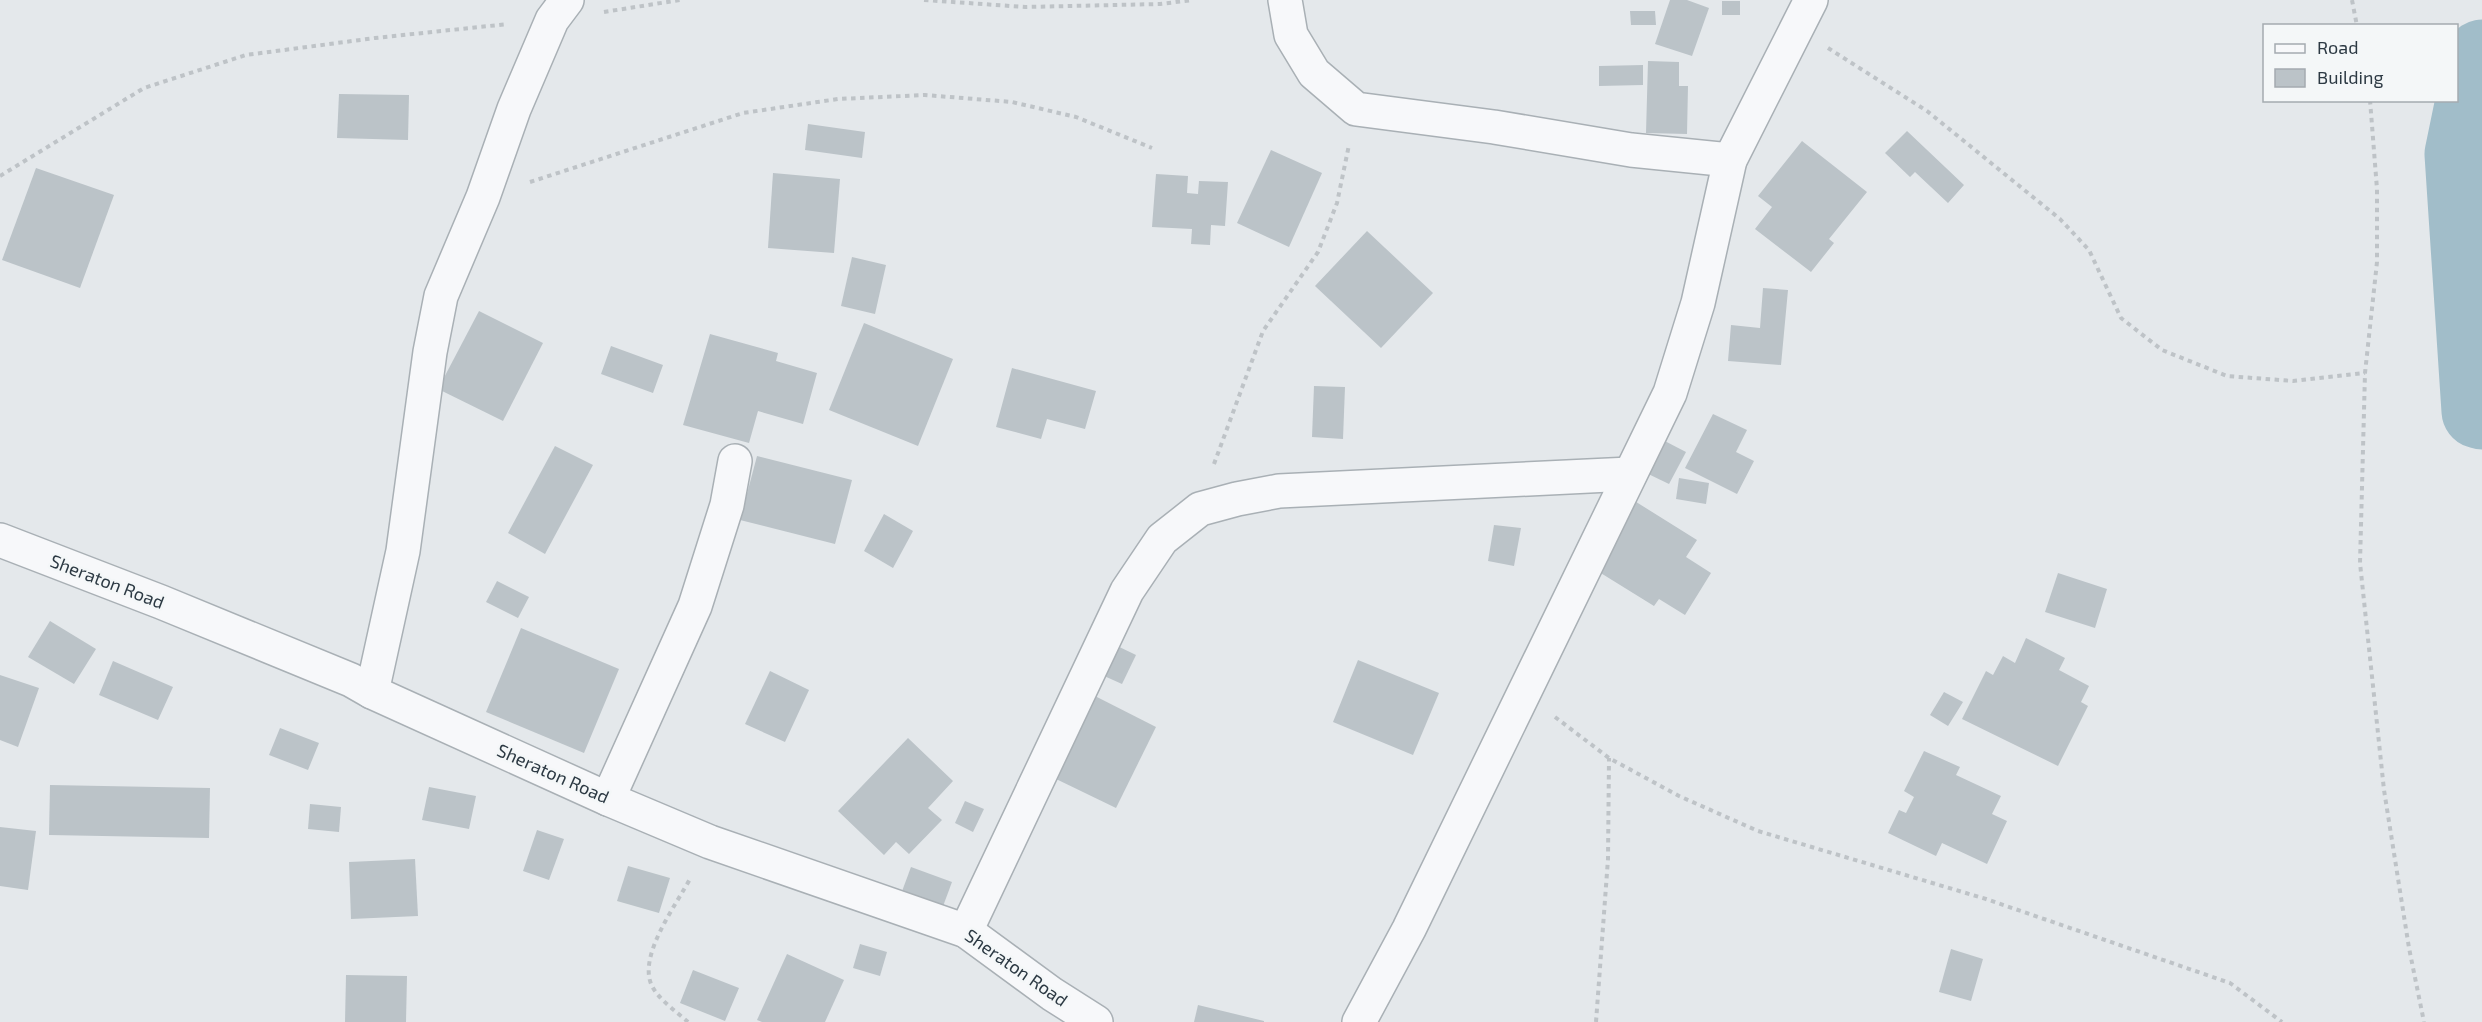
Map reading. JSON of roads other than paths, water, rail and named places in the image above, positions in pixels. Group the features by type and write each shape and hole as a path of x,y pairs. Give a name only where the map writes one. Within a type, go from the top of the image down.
{"street":[{"path":"1285,0 1292,35 1314,73 1356,109 1494,127 1632,150 1730,160"},
{"path":"372,692 403,550 429,352 441,296 483,196 514,109 560,10"},
{"path":"1359,1022 1409,929 1670,393 1698,303 1730,160 1804,14"},
{"path":"608,799 695,606 727,506 735,461"},
{"path":"966,931 1127,591 1162,539 1200,509 1279,491 1630,474"},
{"name":"Sheraton Road","path":"0,540 161,602 351,680 372,692 608,799 710,842 966,931 1052,994 1096,1022"}],"waterway":[{"path":"2482,57 2462,154 2479,411 2482,412"}]}
